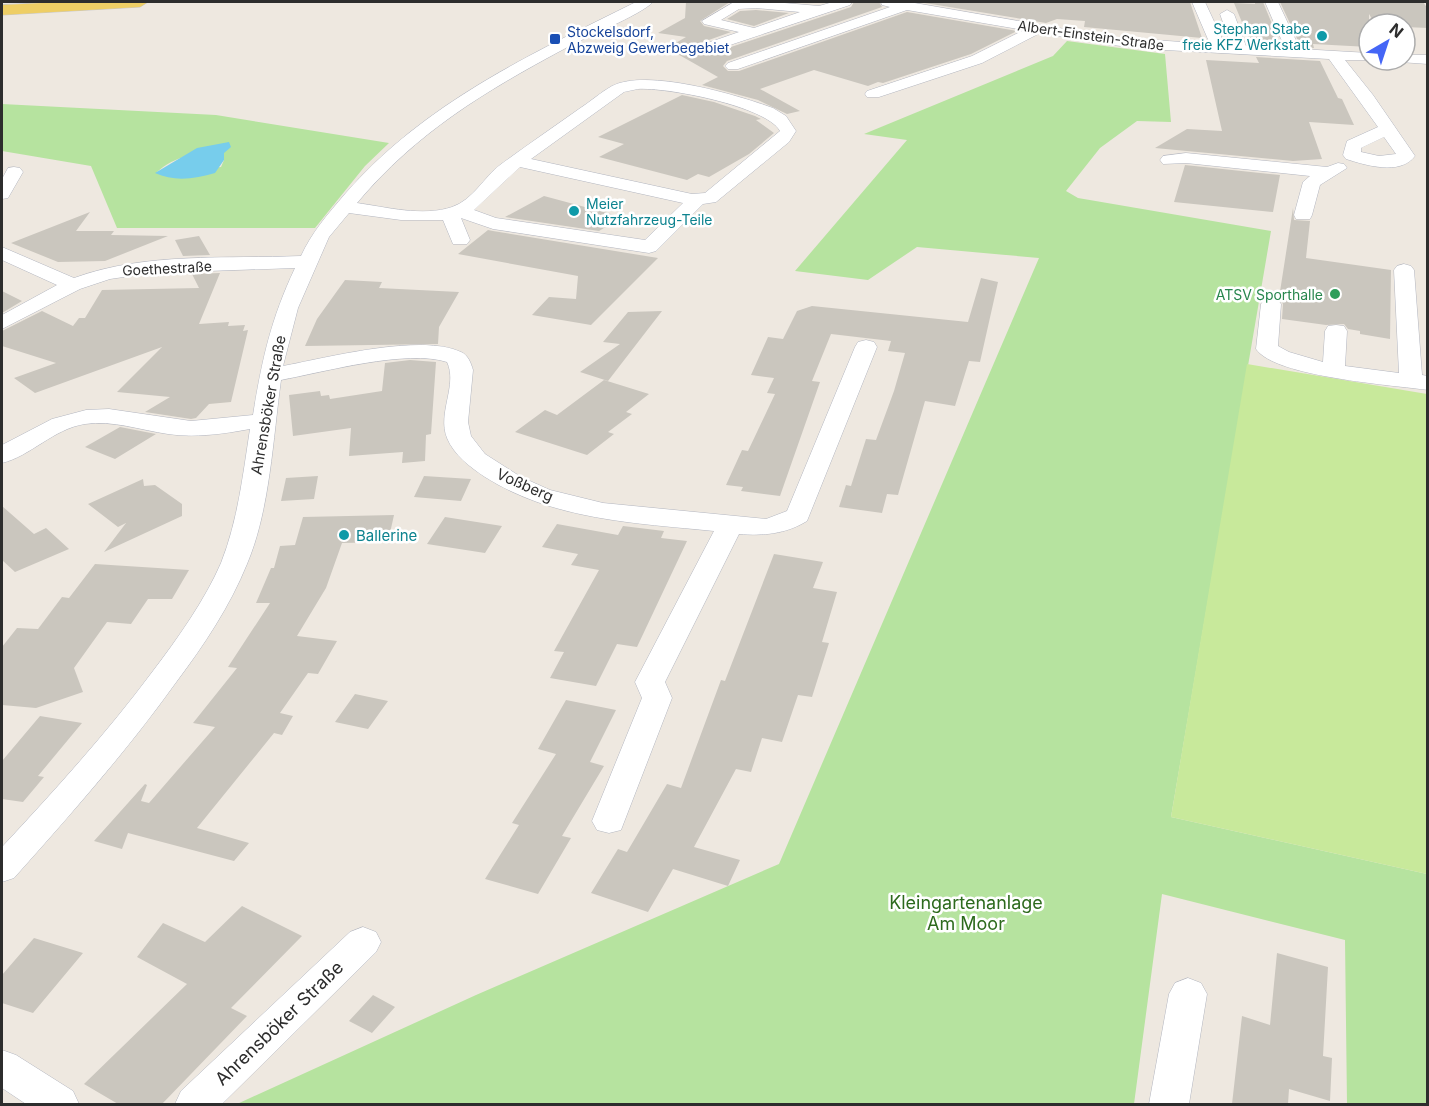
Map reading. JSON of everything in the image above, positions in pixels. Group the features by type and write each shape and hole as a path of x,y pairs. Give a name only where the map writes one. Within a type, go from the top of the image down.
{"main road":[{"path":"2,10 140,2"}],"street":[{"name":"Ahrensböker Straße","path":"2,869 87,776 131,723 194,637 234,563 252,501 271,375 287,308 320,236 378,167 413,136 464,99 560,45 646,2"},
{"path":"701,50 845,2"},
{"name":"Albert-Einstein-Straße","path":"887,2 1111,41 1220,50 1357,56"},
{"path":"1199,2 1220,50"},
{"path":"1272,2 1295,53"},
{"path":"755,32 709,21 736,5 756,4 819,10"},
{"path":"733,66 907,5"},
{"path":"1227,14 1240,51"},
{"path":"873,94 945,72 991,54 1013,44 1036,29"},
{"path":"1333,55 1367,98 1406,156 1397,161 1365,159 1352,155 1353,145 1387,129"},
{"path":"455,212 478,199 500,174 518,161 618,89 629,85 660,85 754,106 775,115 784,123 788,131 783,138 710,198 697,200 518,161"},
{"path":"1169,160 1186,158 1327,172"},
{"path":"1303,214 1312,182 1327,172 1365,159"},
{"path":"2,194 14,172"},
{"path":"344,207 418,215 455,212 493,223 649,247 697,200"},
{"path":"455,212 460,240"},
{"path":"2,253 74,285"},
{"name":"Goethestraße","path":"2,323 74,285 106,273 151,267 309,262"},
{"path":"1270,304 1267,349 1278,357 1334,369 1420,382 1404,270"},
{"path":"1334,369 1336,331"},
{"name":"Voßberg","path":"271,375 407,352 434,351 452,355 462,363 464,371 458,399 457,432 462,443 474,458 497,475 534,493 590,509 763,528 786,524 798,515 866,347"},
{"path":"2,456 69,420 82,417 100,416 184,429 264,420"},
{"path":"609,821 657,698 650,682 730,525"},
{"name":"Ahrensböker Straße","path":"195,1104 363,942"},
{"path":"1169,1104 1188,994"},
{"path":"2,1066 59,1104"}],"green space":[{"name":"Kleingartenanlage Am Moor","path":"1067,41 1165,54 1171,122 1137,121 1100,148 1066,191 1078,198 1271,231 1171,817 1427,874 1427,1104 1347,1104 1345,940 1162,894 1134,1104 237,1104 476,995 779,864 1039,258 917,247 868,280 795,271 907,140 864,134 1053,56"},
{"path":"2,104 216,115 389,143 365,166 315,228 117,228 91,166 2,151","holes":["224,153 221,167 156,173 171,162 187,156"]},
{"path":"1247,364 1427,394 1427,874 1171,817"}],"water":[{"path":"229,142 231,147 224,153 224,160 215,173 185,179 170,178 155,173 197,148"}],"building":[{"path":"686,2 730,2 700,21 704,26 731,32 695,45 692,51 696,55 707,55 851,7 854,2 879,2 882,7 727,61 723,66 728,71 739,71 907,12 1017,31 971,54 883,83 878,82 868,86 814,70 760,89 800,111 787,114 758,100 702,85 718,77 667,48 686,37 658,33 685,18"},
{"path":"919,2 1190,2 1202,38 1084,27 1085,21 1057,19 1046,23"},
{"path":"1255,2 1263,2 1281,46 1251,44 1234,3 1255,4"},
{"path":"1280,2 1423,2 1428,9 1428,28 1417,28 1417,12 1357,12 1357,46 1313,44 1314,48 1301,47"},
{"path":"740,11 789,13 754,26 727,19"},
{"path":"1256,57 1320,61 1354,125 1309,122 1322,159 1293,161 1155,148 1187,129 1222,131 1206,60 1259,63"},
{"path":"682,95 714,102 755,116 761,119 756,120 774,133 749,154 709,177 698,174 687,180 599,157 624,144 598,137"},
{"path":"1185,165 1280,175 1273,212 1174,202"},
{"path":"544,196 622,217 599,231 505,217"},
{"name":"ATSV Sporthalle","path":"1293,208 1294,220 1310,221 1306,258 1391,270 1390,339 1360,334 1360,331 1348,329 1344,324 1326,325 1282,319 1283,304 1279,298"},
{"path":"90,212 76,231 114,231 111,235 168,236 105,261 58,262 11,243"},
{"path":"488,230 658,258 591,325 532,315 549,297 576,299 578,276 458,254"},
{"path":"199,236 210,255 183,256 175,240"},
{"path":"220,273 199,324 229,322 228,326 245,325 243,331 248,330 231,402 209,404 196,418 191,419 145,412 170,397 117,392 162,347 35,393 14,378 56,363 2,346 2,331 42,311 73,326 79,318 85,318 102,290 199,288 192,274"},
{"path":"981,278 998,282 980,362 969,361 955,406 925,401 898,495 887,494 882,513 839,507 846,485 851,486 866,439 876,440 894,391 905,353 888,351 891,341 831,334 812,381 820,382 780,496 741,491 743,487 726,485 742,450 748,451 775,394 767,393 774,378 751,375 768,337 783,339 797,311 812,306 968,322"},
{"path":"345,280 382,282 379,288 459,292 439,327 438,344 305,346 317,319"},
{"path":"2,291 22,301 2,313"},
{"path":"662,311 608,381 580,372 620,344 603,342 628,312"},
{"path":"410,360 436,362 431,434 426,435 425,461 402,463 403,452 349,456 351,428 293,436 289,395 320,391 321,396 329,395 330,399 382,391 385,363"},
{"path":"604,380 649,394 626,412 632,414 608,432 614,434 587,455 515,432 545,410 557,415"},
{"path":"120,427 156,434 115,459 85,447"},
{"path":"318,476 314,499 281,501 286,478"},
{"path":"424,476 471,479 461,501 414,497"},
{"path":"143,479 144,486 155,485 182,504 182,516 104,552 126,523 118,527 88,504"},
{"path":"2,506 34,534 46,528 69,549 15,572 2,560"},
{"path":"394,515 388,542 342,543 326,588 297,636 337,641 318,674 308,673 280,713 293,716 282,735 274,733 197,828 249,843 234,861 128,833 122,849 94,841 145,784 147,785 141,801 149,803 215,727 193,723 237,668 228,667 270,603 256,603 271,568 274,568 280,546 295,545 303,517"},
{"path":"445,517 502,526 485,553 427,544"},
{"path":"557,524 618,535 623,526 664,531 661,538 687,541 637,647 617,644 596,686 550,678 564,652 554,651 599,570 571,565 578,554 542,547"},
{"path":"774,554 823,562 813,588 837,592 822,642 829,643 812,697 798,695 782,742 762,738 751,772 736,769 694,847 740,860 728,886 673,869 648,912 591,893 618,849 627,852 667,784 681,788 721,680 725,681"},
{"path":"95,564 189,570 172,599 148,599 131,624 107,622 74,668 83,692 36,708 2,705 2,647 17,628 38,629 62,597 69,598"},
{"path":"355,694 388,701 368,729 335,722"},
{"path":"566,700 616,710 590,762 604,766 562,836 571,838 538,894 485,879 519,825 512,823 556,754 538,749"},
{"path":"40,716 82,723 38,776 44,777 23,802 2,799 2,761"},
{"path":"242,906 302,936 231,1008 247,1016 162,1104 118,1104 84,1084 187,984 137,957 163,923 205,942"},
{"path":"34,938 83,953 33,1013 2,1003 2,975"},
{"path":"1277,953 1328,967 1323,1056 1332,1058 1330,1101 1289,1089 1288,1104 1232,1104 1242,1016 1270,1025"},
{"path":"373,995 395,1007 372,1033 349,1021"}],"place":[{"name":"Stephan Stabe freie KFZ Werkstatt","path":"1322,36"},
{"name":"Stockelsdorf, Abzweig Gewerbegebiet","path":"555,39"},
{"name":"Meier Nutzfahrzeug-Teile","path":"574,211"},
{"name":"ATSV Sporthalle","path":"1335,294"},
{"name":"Ballerine","path":"344,535"}]}
